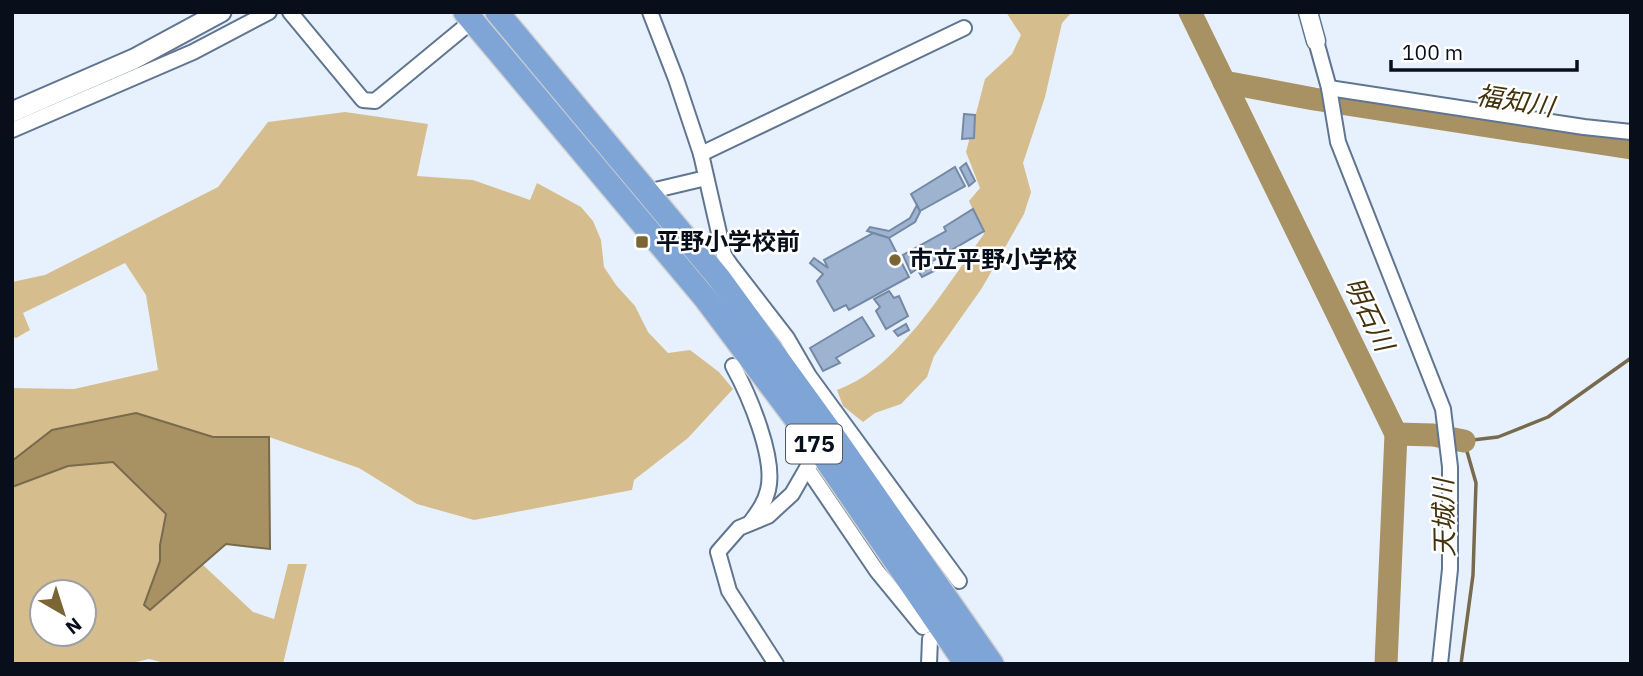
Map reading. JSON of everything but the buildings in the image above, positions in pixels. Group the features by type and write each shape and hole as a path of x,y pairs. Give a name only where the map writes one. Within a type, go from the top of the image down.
{"highway":[{"name":"175","path":"497,12 647,192 724,271 992,664"},
{"name":"175","path":"468,17 705,298 813,459 932,628 966,664"}],"main road":[{"path":"12,113 134,60 187,44 221,12"}],"street":[{"path":"12,130 187,44 269,12"},
{"path":"290,12 363,100 375,101 468,17"},
{"path":"650,12 701,154 724,255 724,271 787,338 809,376 959,581"},
{"path":"1308,12 1329,88 1338,142 1443,409 1450,467 1450,569 1440,664"},
{"path":"701,154 964,28"},
{"path":"1329,88 1631,132"},
{"path":"647,192 706,178"},
{"path":"733,366 748,392 770,467 769,488 764,504 750,523"},
{"path":"776,664 729,591 718,552 739,528 768,516 792,494 813,459"},
{"path":"929,664 932,628"}],"shaded area":[{"path":"1006,12 1072,12 1062,23 1045,97 1023,163 1031,192 1024,214 982,288 934,356 927,377 901,404 875,413 863,422 843,406 837,390 860,379 901,345 984,234 969,201 980,188 966,152 985,79 1012,54 1021,35"},
{"path":"345,112 428,124 417,176 473,180 530,200 537,183 581,207 593,221 601,240 604,267 635,306 648,332 668,353 690,350 719,372 733,389 688,438 634,480 632,490 474,520 417,504 359,468 269,437 213,437 136,413 52,430 12,461 12,388 74,389 158,370 146,295 125,263 23,313 30,330 16,338 12,336 12,282 45,275 218,187 268,122"},
{"path":"136,413 213,437 269,437 270,549 226,544 150,610 144,605 160,561 166,514 113,462 68,466 12,487 12,461 52,430"},
{"path":"113,462 166,514 160,561 145,605 149,609 202,564 253,612 274,619 288,564 307,564 283,664 169,664 149,659 127,664 12,664 12,487 68,466"}],"waterway":[{"name":"明石川","path":"1190,12 1396,434 1386,664"},
{"name":"福知川","path":"1224,82 1314,99 1631,148"},
{"name":"天城川","path":"1461,664 1473,575 1476,483 1464,441 1498,437 1548,417 1631,358"},
{"name":"天城川","path":"1396,434 1433,435 1464,441"}],"place":[{"name":"平野小学校前","path":"642,242"},
{"name":"市立平野小学校","path":"895,260"}]}
